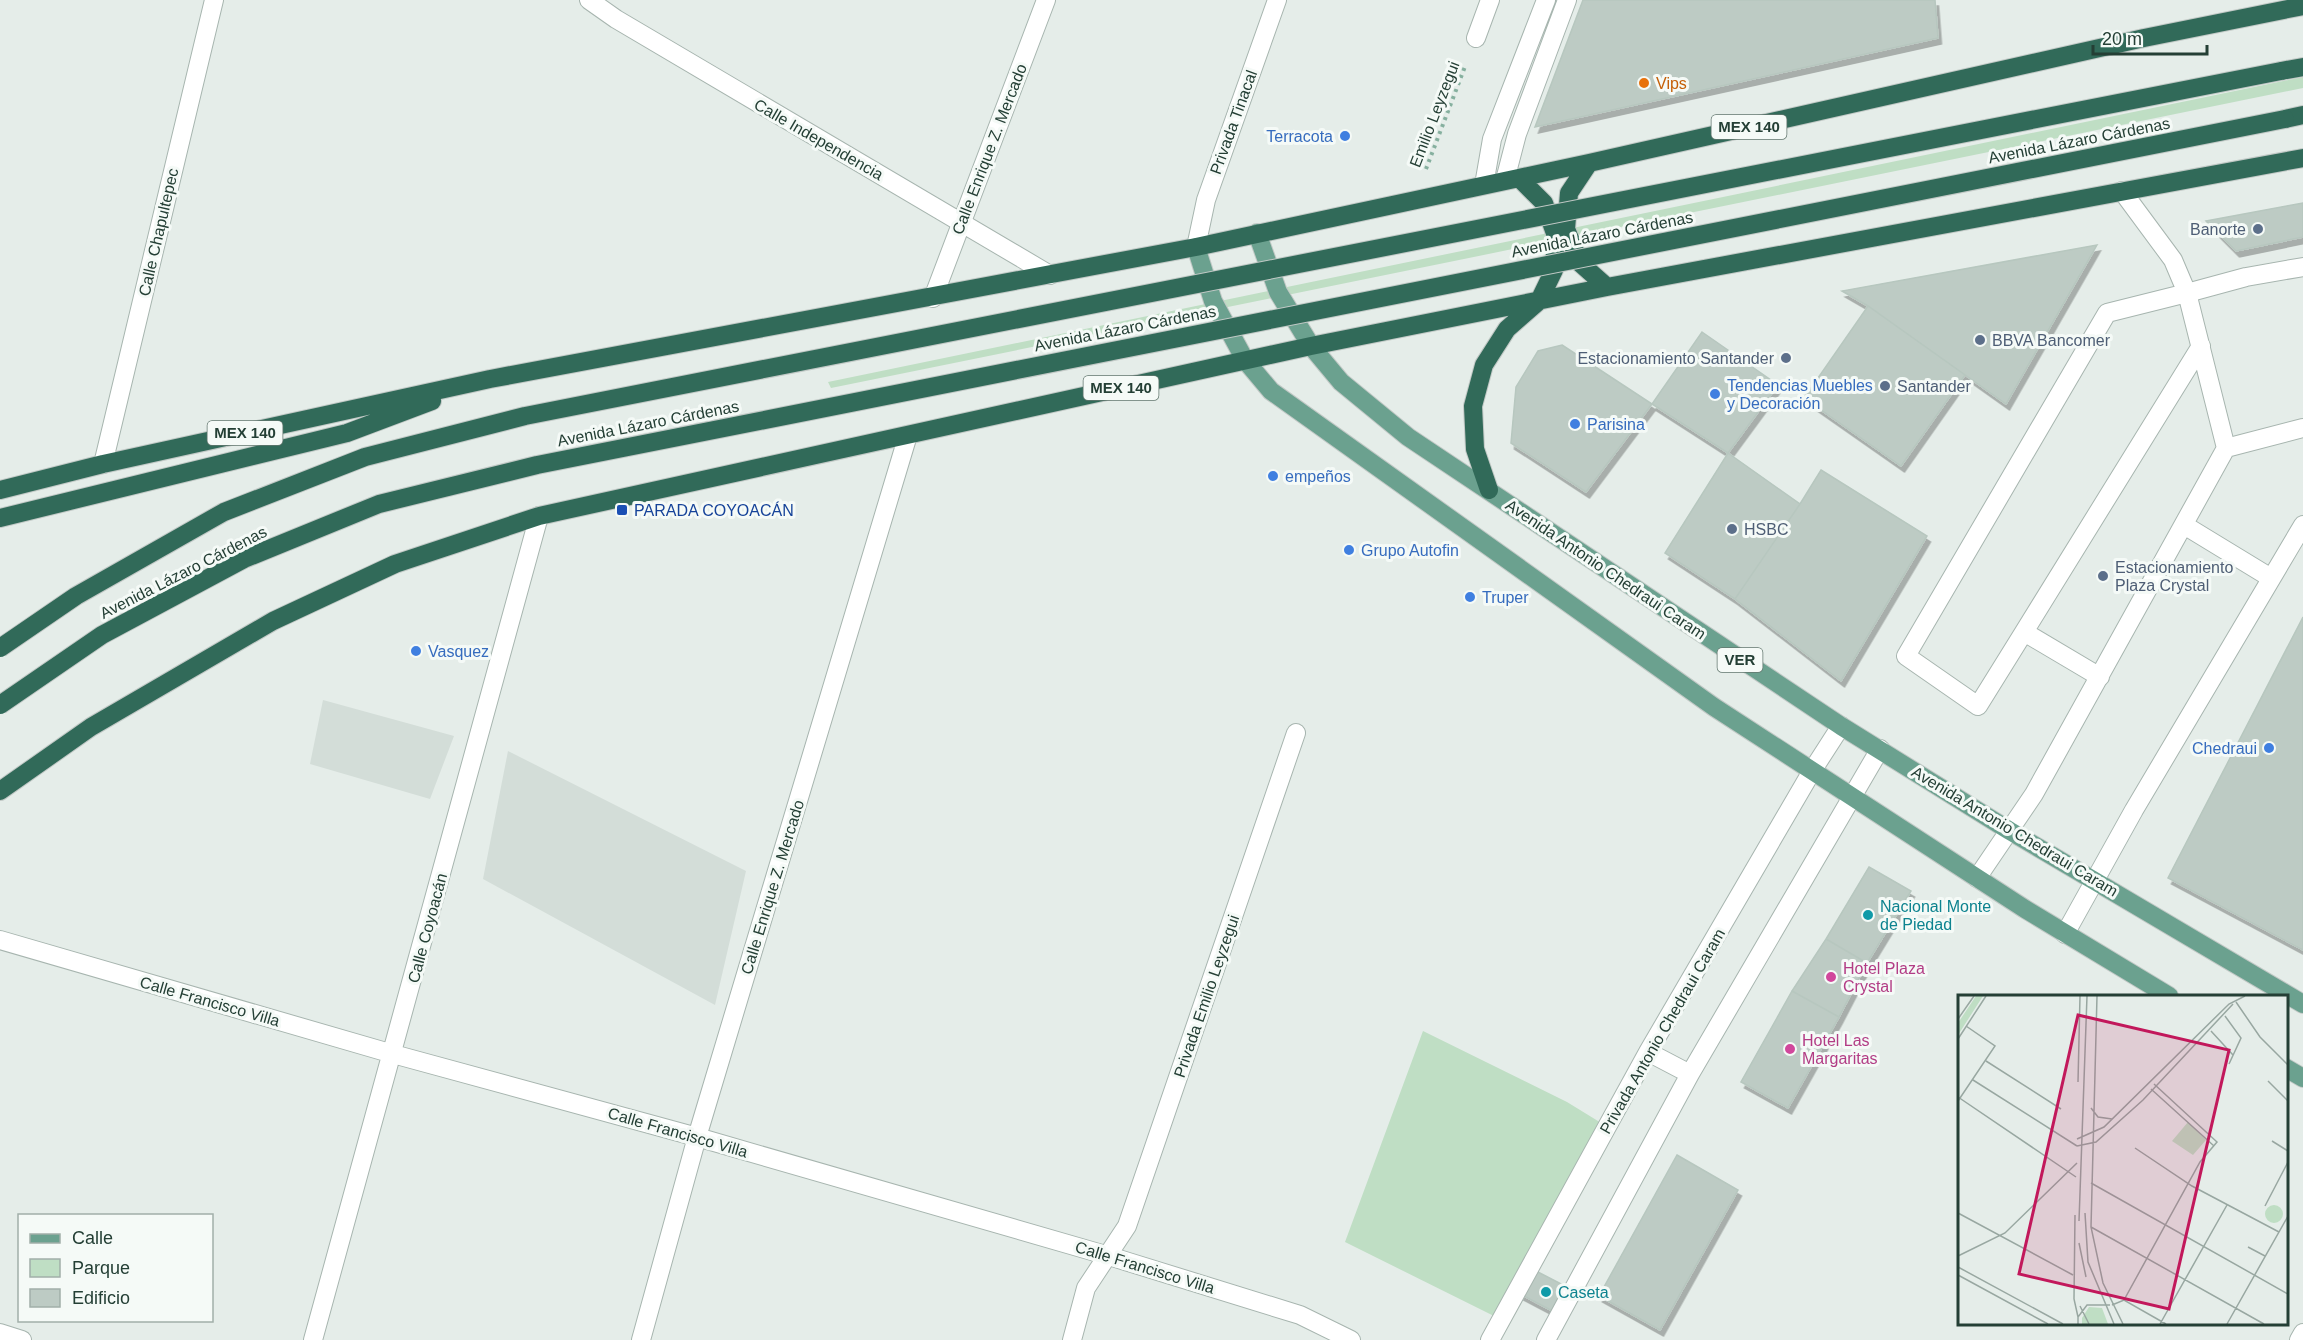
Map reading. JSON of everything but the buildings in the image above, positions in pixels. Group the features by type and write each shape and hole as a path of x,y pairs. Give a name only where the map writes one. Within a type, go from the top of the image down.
{"highway":[{"name":"MEX 140","path":"0,490 103,464 490,380 1196,247 1589,163 2144,38 2303,6"},
{"name":"Avenida Lázaro Cárdenas","path":"0,648 76,596 224,512 365,457 514,419 2303,67"},
{"name":"Avenida Lázaro Cárdenas","path":"0,705 102,635 244,559 379,504 537,465 2294,117"},
{"name":"MEX 140","path":"0,791 91,727 273,621 395,564 539,516 1311,346 1606,287 2303,158"},
{"path":"1589,163 1569,193 1566,230 1580,263 1606,287"},
{"path":"1489,489 1475,449 1473,406 1484,365 1507,329 1539,302 1554,270 1556,236 1544,203 1512,179"},
{"path":"0,518 347,434 490,380"}],"main road":[{"name":"Avenida Antonio Chedraui Caram","path":"1257,233 1278,292 1311,346 1341,382 1408,437 1841,726 2010,831 2095,879 2303,1004"},
{"path":"1196,247 1213,301 1245,360 1270,391 1705,700 2064,934 2167,995"},
{"path":"2288,1069 2303,1078"}],"street":[{"name":"Calle Chapultepec","path":"103,464 214,0"},
{"name":"Calle Independencia","path":"589,0 616,20 1050,275"},
{"name":"Calle Enrique Z. Mercado","path":"933,297 1046,0"},
{"name":"Privada Tinacal","path":"1196,247 1206,200 1277,0"},
{"path":"1476,38 1490,0"},
{"path":"1484,185 1492,139 1546,0"},
{"path":"1512,179 1517,134 1567,0"},
{"path":"1977,878 2034,794 2226,448 2187,293 2173,260 2122,191"},
{"path":"2200,346 1978,706 1906,656 2107,313 2246,277 2303,267"},
{"path":"2226,448 2303,428"},
{"name":"Calle Enrique Z. Mercado","path":"641,1340 697,1137 908,435"},
{"name":"Calle Coyoacán","path":"313,1340 539,516"},
{"path":"2184,525 2271,579"},
{"path":"2064,934 2303,525"},
{"path":"2024,632 2100,677"},
{"name":"Privada Antonio Chedraui Caram","path":"1490,1340 1648,1052 1812,771 1841,726"},
{"name":"Privada Emilio Leyzegui","path":"1072,1340 1086,1288 1127,1226 1296,733"},
{"path":"1546,1340 1690,1074 1880,749"},
{"name":"Calle Francisco Villa","path":"0,940 393,1054 697,1137 1109,1256 1300,1315 1351,1340"},
{"path":"1648,1052 1690,1074"},
{"path":"0,1333 22,1340"},
{"path":"2299,1340 2303,1334"}],"path":[{"name":"Emilio Leyzegui","path":"1415,200 1476,38"}],"shaded area":[{"path":"323,700 454,736 430,799 310,764"},
{"path":"508,751 746,871 715,1005 483,879"}],"green space":[{"path":"2303,77 2303,88 831,388 828,382"},
{"path":"1423,1031 1567,1102 1611,1129 1502,1320 1345,1242"}],"place":[{"name":"Vips","path":"1644,83"},
{"name":"Terracota","path":"1345,136"},
{"name":"Banorte","path":"2258,229"},
{"name":"BBVA Bancomer","path":"1980,340"},
{"name":"Estacionamiento Santander","path":"1786,358"},
{"name":"Santander","path":"1885,386"},
{"name":"Tendencias Muebles y Decoración","path":"1715,394"},
{"name":"Parisina","path":"1575,424"},
{"name":"empeños","path":"1273,476"},
{"name":"PARADA COYOACÁN","path":"622,510"},
{"name":"HSBC","path":"1732,529"},
{"name":"Grupo Autofin","path":"1349,550"},
{"name":"Estacionamiento Plaza Crystal","path":"2103,576"},
{"name":"Truper","path":"1470,597"},
{"name":"Vasquez","path":"416,651"},
{"name":"Chedraui","path":"2269,748"},
{"name":"Nacional Monte de Piedad","path":"1868,915"},
{"name":"Hotel Plaza Crystal","path":"1831,977"},
{"name":"Hotel Las Margaritas","path":"1790,1049"},
{"name":"Caseta","path":"1546,1292"}]}
